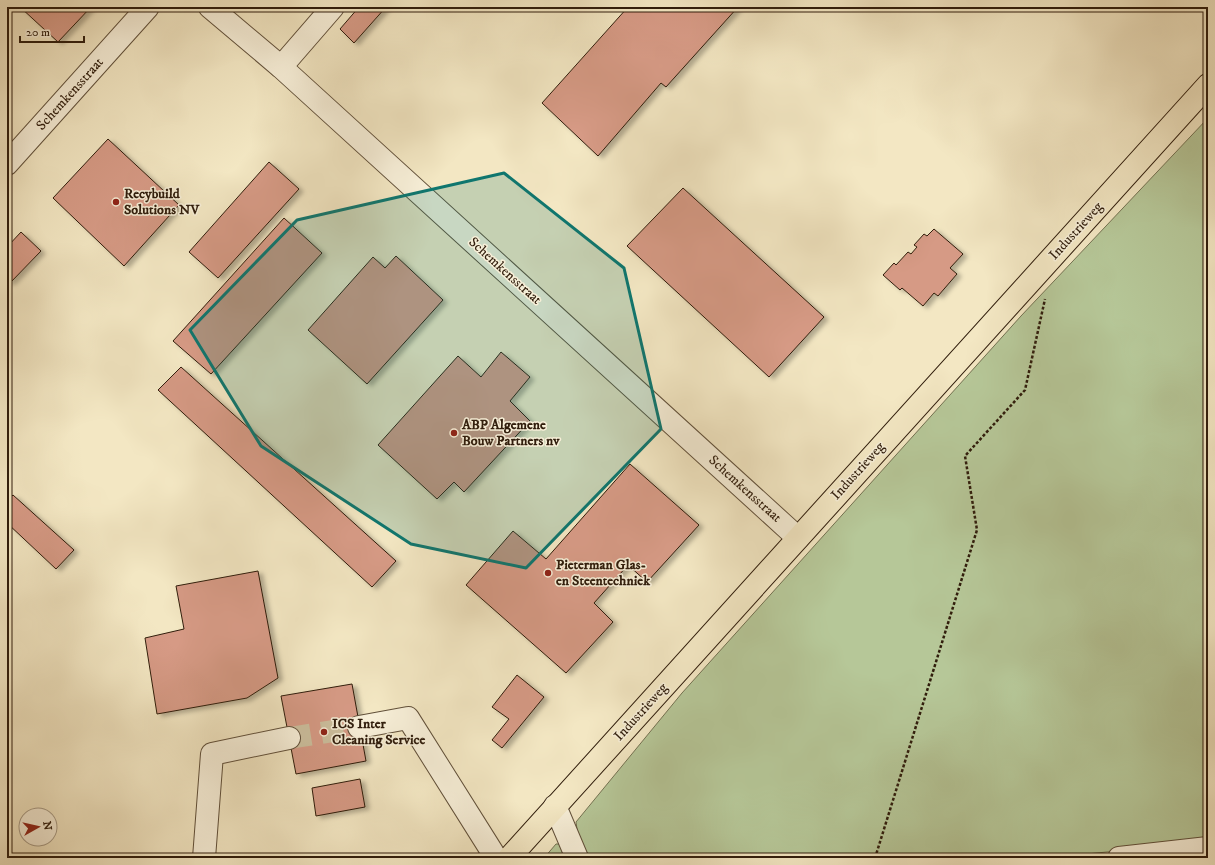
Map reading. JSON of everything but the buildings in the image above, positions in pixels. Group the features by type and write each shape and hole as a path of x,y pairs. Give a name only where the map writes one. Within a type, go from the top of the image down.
{"main road":[{"name":"Industrieweg","path":"509,858 1208,85"}],"street":[{"name":"Schemkensstraat","path":"7,164 148,7"},
{"name":"Schemkensstraat","path":"210,7 281,67 798,538"},
{"path":"281,67 333,7"},
{"path":"359,726 408,718 496,858"},
{"path":"204,858 212,754 289,738"},
{"path":"555,806 577,858"},
{"path":"1119,858 1208,848"}],"path":[{"path":"875,858 977,530 965,456 1025,390 1047,292"}],"highlighted area":[{"path":"504,173 624,268 661,429 526,568 411,544 261,446 190,330 297,220"}],"green space":[{"path":"1208,118 1208,842 1046,858 587,858 579,843 576,822 682,693 1021,316"},
{"path":"556,844 559,844 565,858 544,858"}],"tunnel":[{"path":"289,738 359,727"}],"place":[{"name":"Recybuild Solutions NV","path":"116,202"},
{"name":"ABP Algemene Bouw Partners nv","path":"454,433"},
{"name":"Pieterman Glas- en Steentechniek","path":"548,573"},
{"name":"ICS Inter Cleaning Service","path":"324,732"}]}
